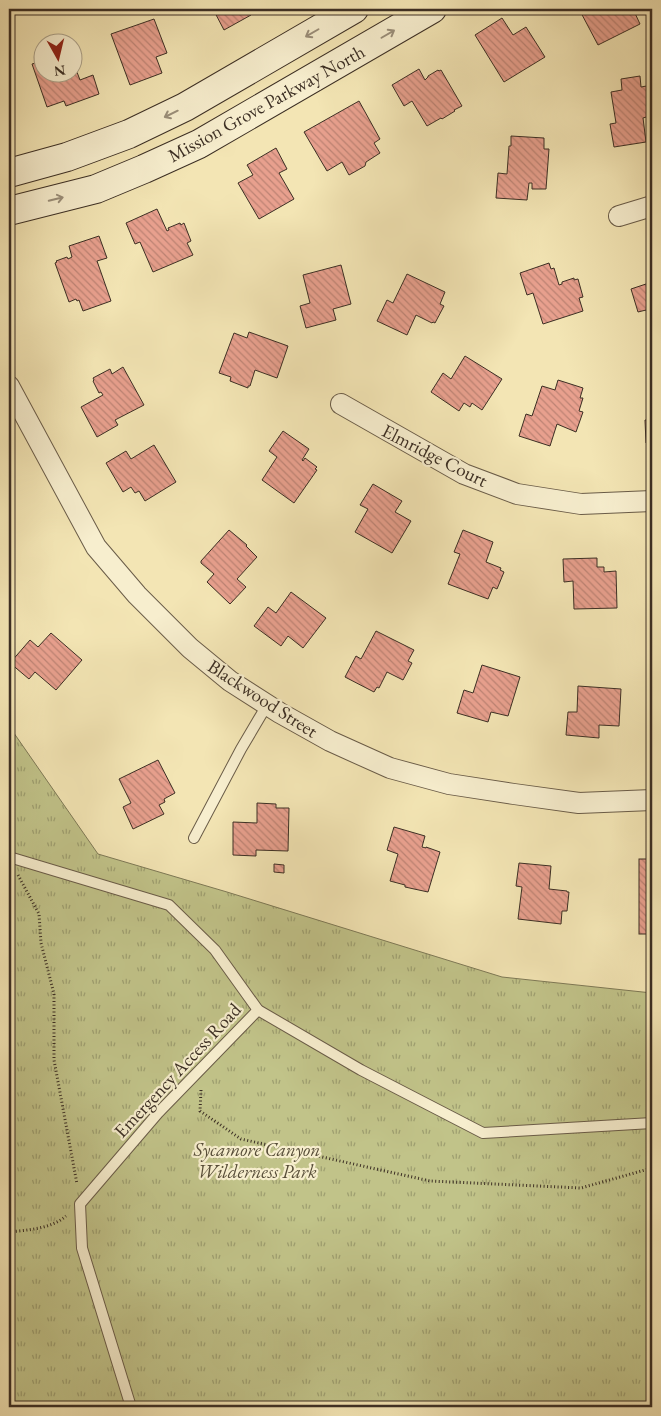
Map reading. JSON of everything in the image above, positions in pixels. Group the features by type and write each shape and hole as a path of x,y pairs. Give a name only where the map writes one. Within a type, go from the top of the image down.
{"street":[{"name":"Mission Grove Parkway North","path":"9,173 67,158 129,134 185,107 354,9"},
{"name":"Mission Grove Parkway North","path":"9,211 96,189 199,144 432,9"},
{"path":"619,216 652,206"},
{"name":"Blackwood Street","path":"9,386 96,547 137,594 190,648 230,681 267,705 330,741 390,768 449,784 579,803 652,800"},
{"name":"Elmridge Court","path":"341,404 464,474 517,494 581,504 652,501"}],"lane":[{"path":"194,838 240,749 267,705"},
{"path":"10,857 169,905 216,950 258,1010"},
{"name":"Emergency Access Road","path":"80,1204 158,1113 258,1010 361,1070 484,1133 652,1123"},
{"path":"80,1204 82,1248 131,1407"}],"path":[{"path":"9,1232 30,1230 60,1222 80,1204 54,1060 54,994 41,943 39,914 19,879 10,857"},
{"path":"202,1067 200,1111 241,1139 430,1181 581,1188 652,1168"}],"green space":[{"name":"Sycamore Canyon Wilderness Park","path":"9,726 98,854 502,977 652,993 652,1407 9,1407"}],"building":[{"path":"213,9 248,9 251,15 224,30"},
{"path":"579,9 633,9 640,24 598,45"},
{"path":"502,18 513,35 526,27 545,57 504,82 475,35"},
{"path":"154,19 167,53 156,57 162,73 130,85 111,34"},
{"path":"419,69 425,80 428,76 441,70 462,106 427,126 412,101 404,106 392,85"},
{"path":"93,75 99,94 66,106 64,101 47,107 38,82 82,82 82,79"},
{"path":"640,76 641,87 652,85 652,119 647,120 646,117 643,118 646,142 614,147 610,124 616,123 611,92 622,90 621,79"},
{"path":"359,101 380,139 374,143 380,153 366,162 365,166 349,175 342,162 327,171 304,132"},
{"path":"511,136 544,138 544,149 549,149 546,189 532,189 532,183 529,183 527,200 496,198 498,173 507,174"},
{"path":"276,148 287,169 279,173 294,199 259,219 238,183 253,175 247,165"},
{"path":"157,209 167,231 169,230 168,228 184,223 191,241 187,243 193,255 153,272 140,242 135,244 126,223"},
{"path":"99,236 107,258 97,261 111,301 83,311 79,300 77,301 76,299 69,302 55,263 67,257 68,259 72,257 69,246"},
{"path":"549,263 551,269 554,268 559,285 574,278 574,280 578,279 583,297 579,298 583,311 543,324 533,293 527,295 520,273"},
{"path":"341,265 351,304 333,309 336,320 306,328 300,306 310,303 303,275"},
{"path":"407,274 445,292 440,304 444,306 435,323 416,315 407,335 377,321 387,300 393,303"},
{"path":"652,282 652,330 646,310 638,312 631,289"},
{"path":"249,332 288,346 277,378 255,370 248,388 230,381 231,377 219,373 234,333 247,338"},
{"path":"465,356 502,379 482,410 472,403 470,407 464,403 459,411 431,392 443,373 451,379"},
{"path":"123,367 144,405 115,420 118,425 97,437 81,407 103,395 101,392 99,393 93,378 110,369 112,374"},
{"path":"558,380 583,388 580,398 583,398 579,411 583,412 576,432 557,424 550,446 519,436 526,414 532,416 542,386 555,390"},
{"path":"651,388 652,443 646,443 645,420 651,420"},
{"path":"283,431 309,449 302,460 305,458 317,467 315,469 317,470 294,503 262,480 277,457 269,451"},
{"path":"154,445 176,482 145,501 139,491 135,493 131,487 123,492 106,463 126,451 131,459"},
{"path":"373,484 402,501 395,512 411,521 392,553 355,532 368,509 360,505"},
{"path":"229,530 247,545 257,557 237,579 246,587 230,604 207,582 214,574 201,563"},
{"path":"463,530 493,542 486,562 501,568 500,570 504,572 497,589 493,587 488,599 448,584 460,554 454,552"},
{"path":"597,558 597,567 604,567 604,572 616,571 617,608 574,609 573,581 564,582 563,559"},
{"path":"291,592 326,618 303,648 288,636 281,646 254,626 268,607 276,613"},
{"path":"376,631 414,650 408,661 412,663 403,680 387,672 379,688 377,687 374,692 345,677 356,656 361,659"},
{"path":"51,633 82,660 56,690 35,672 29,679 10,663 30,640 38,647"},
{"path":"482,665 520,677 508,716 491,712 488,722 457,713 464,690 473,693"},
{"path":"578,686 621,689 619,726 599,725 599,738 566,735 568,712 577,712"},
{"path":"158,760 175,793 164,799 165,802 159,805 164,814 133,829 123,807 131,803 119,779"},
{"path":"257,803 276,804 276,808 289,808 288,851 256,850 256,856 233,855 233,822 257,823"},
{"path":"394,827 425,836 422,847 440,852 428,892 405,887 405,885 390,881 398,854 387,850"},
{"path":"639,859 652,859 652,934 639,934"},
{"path":"519,863 551,866 549,889 569,892 567,911 562,911 561,924 518,919 522,887 516,886"},
{"path":"274,864 284,865 284,873 274,872"}]}
